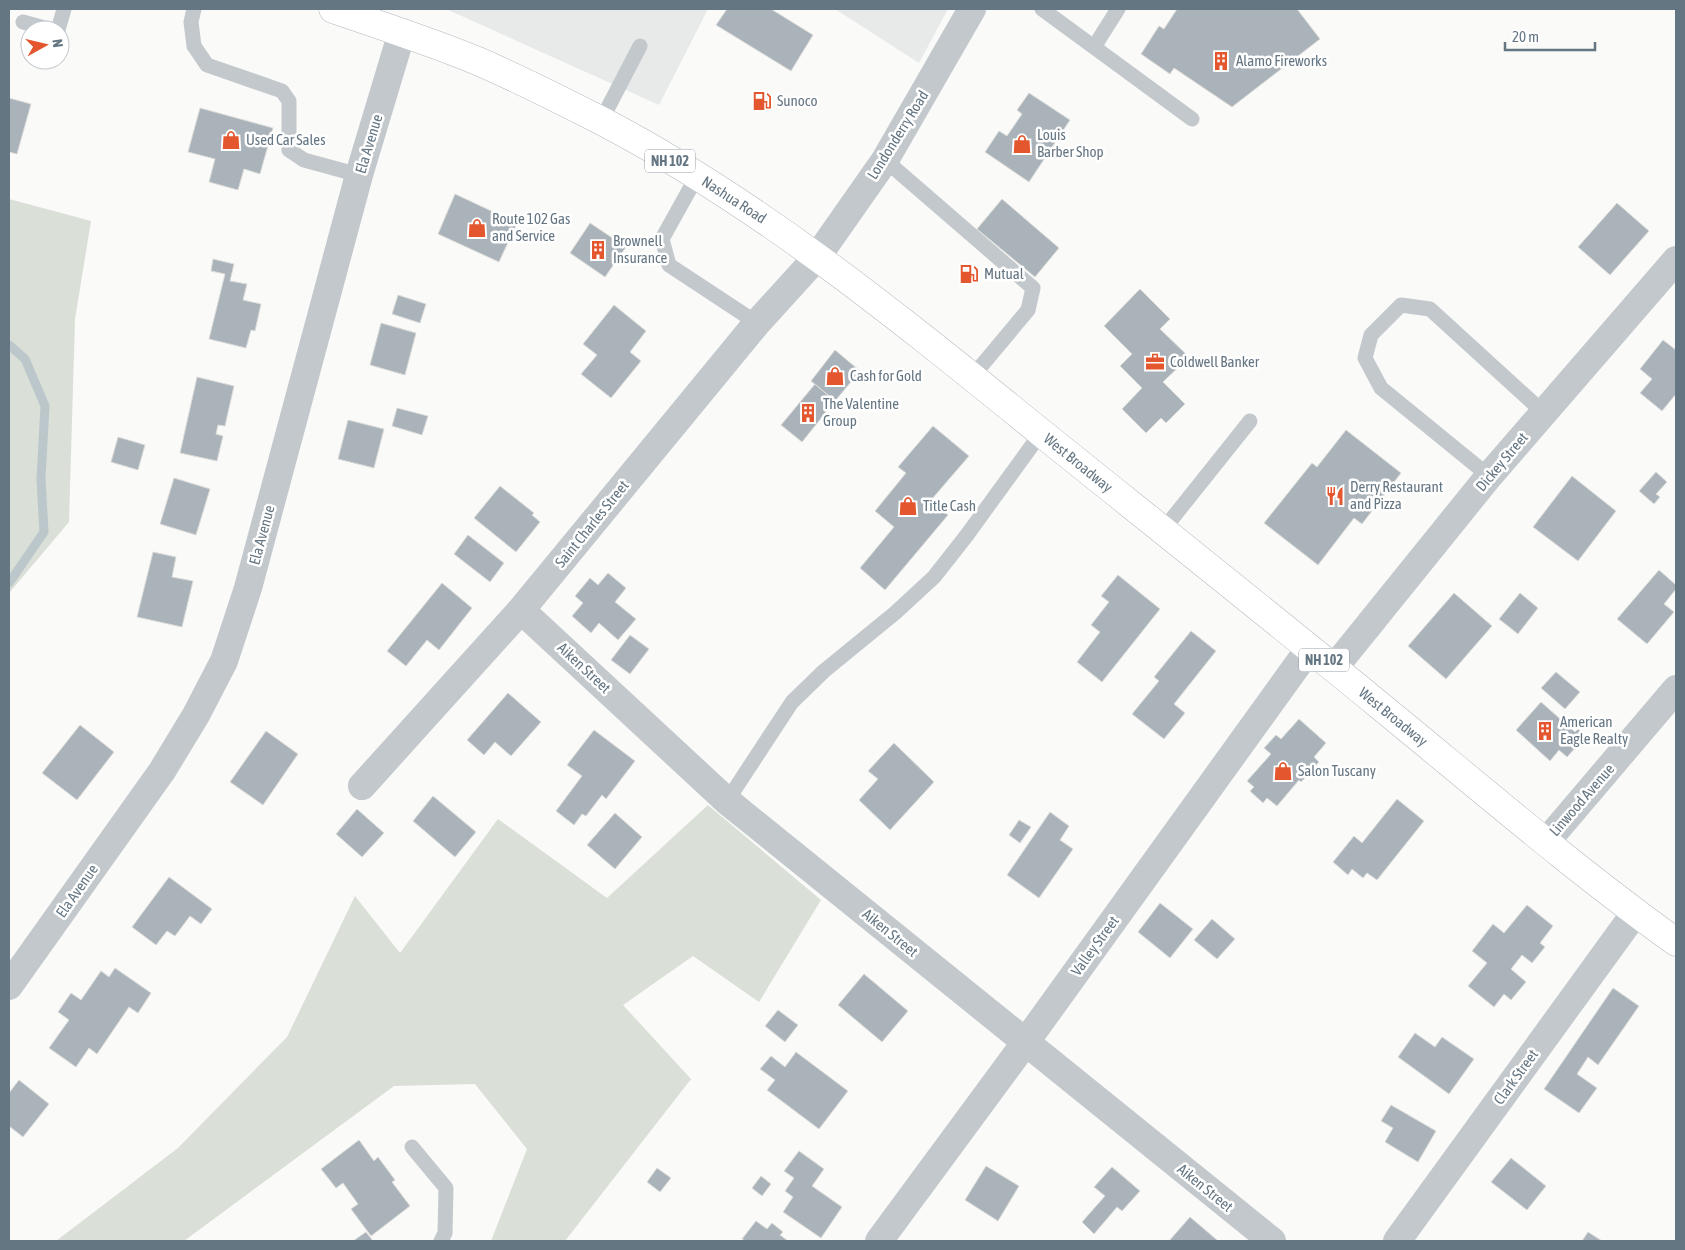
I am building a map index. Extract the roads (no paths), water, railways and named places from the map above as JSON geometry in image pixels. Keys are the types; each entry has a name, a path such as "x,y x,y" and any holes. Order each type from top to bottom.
{"main road":[{"name":"Nashua Road","path":"333,9 378,16 402,32 482,63 601,121 697,176 817,257 972,377"},
{"name":"West Broadway","path":"972,377 1334,668 1546,842 1635,913 1676,942"}],"street":[{"name":"Londonderry Road","path":"817,257 885,160 972,9"},
{"name":"Ela Avenue","path":"9,986 162,771 196,715 224,661 248,588 359,175 402,32"},
{"name":"Saint Charles Street","path":"362,786 521,610 757,323 817,257"},
{"name":"Dickey Street","path":"1334,668 1489,476 1676,260"},
{"name":"Aiken Street","path":"521,610 727,801 1272,1241"},
{"name":"Valley Street","path":"879,1241 1025,1043 1309,649"},
{"name":"Linwood Avenue","path":"1546,842 1676,689"},
{"name":"Clark Street","path":"1397,1241 1635,913"}],"lane":[{"path":"194,9 191,22 194,46 207,65 282,90 288,101 289,150 304,160 359,175"},
{"path":"1042,9 1192,119"},
{"path":"1094,47 1118,9"},
{"path":"601,121 640,46"},
{"path":"885,160 1033,288 1028,310 972,377"},
{"path":"697,176 662,240 669,265 757,323"},
{"path":"1489,476 1381,388 1365,358 1371,335 1402,305 1430,309 1544,413"},
{"path":"1163,530 1250,421"},
{"path":"727,801 792,702 824,671 895,613 934,576 967,535 1041,433"},
{"path":"412,1148 446,1188 445,1233 441,1241"}],"waterway":[{"path":"9,345 25,359 45,406 41,479 44,532 9,583"}],"place":[{"name":"Alamo Fireworks","path":"1221,61"},
{"name":"Sunoco","path":"762,101"},
{"name":"Used Car Sales","path":"231,140"},
{"name":"Louis Barber Shop","path":"1022,144"},
{"name":"Route 102 Gas and Service","path":"477,228"},
{"name":"Brownell Insurance","path":"598,250"},
{"name":"Mutual","path":"969,274"},
{"name":"Coldwell Banker","path":"1155,362"},
{"name":"Cash for Gold","path":"835,376"},
{"name":"The Valentine Group","path":"808,413"},
{"name":"Derry Restaurant and Pizza","path":"1335,496"},
{"name":"Title Cash","path":"908,506"},
{"name":"American Eagle Realty","path":"1545,731"},
{"name":"Salon Tuscany","path":"1283,771"}]}
